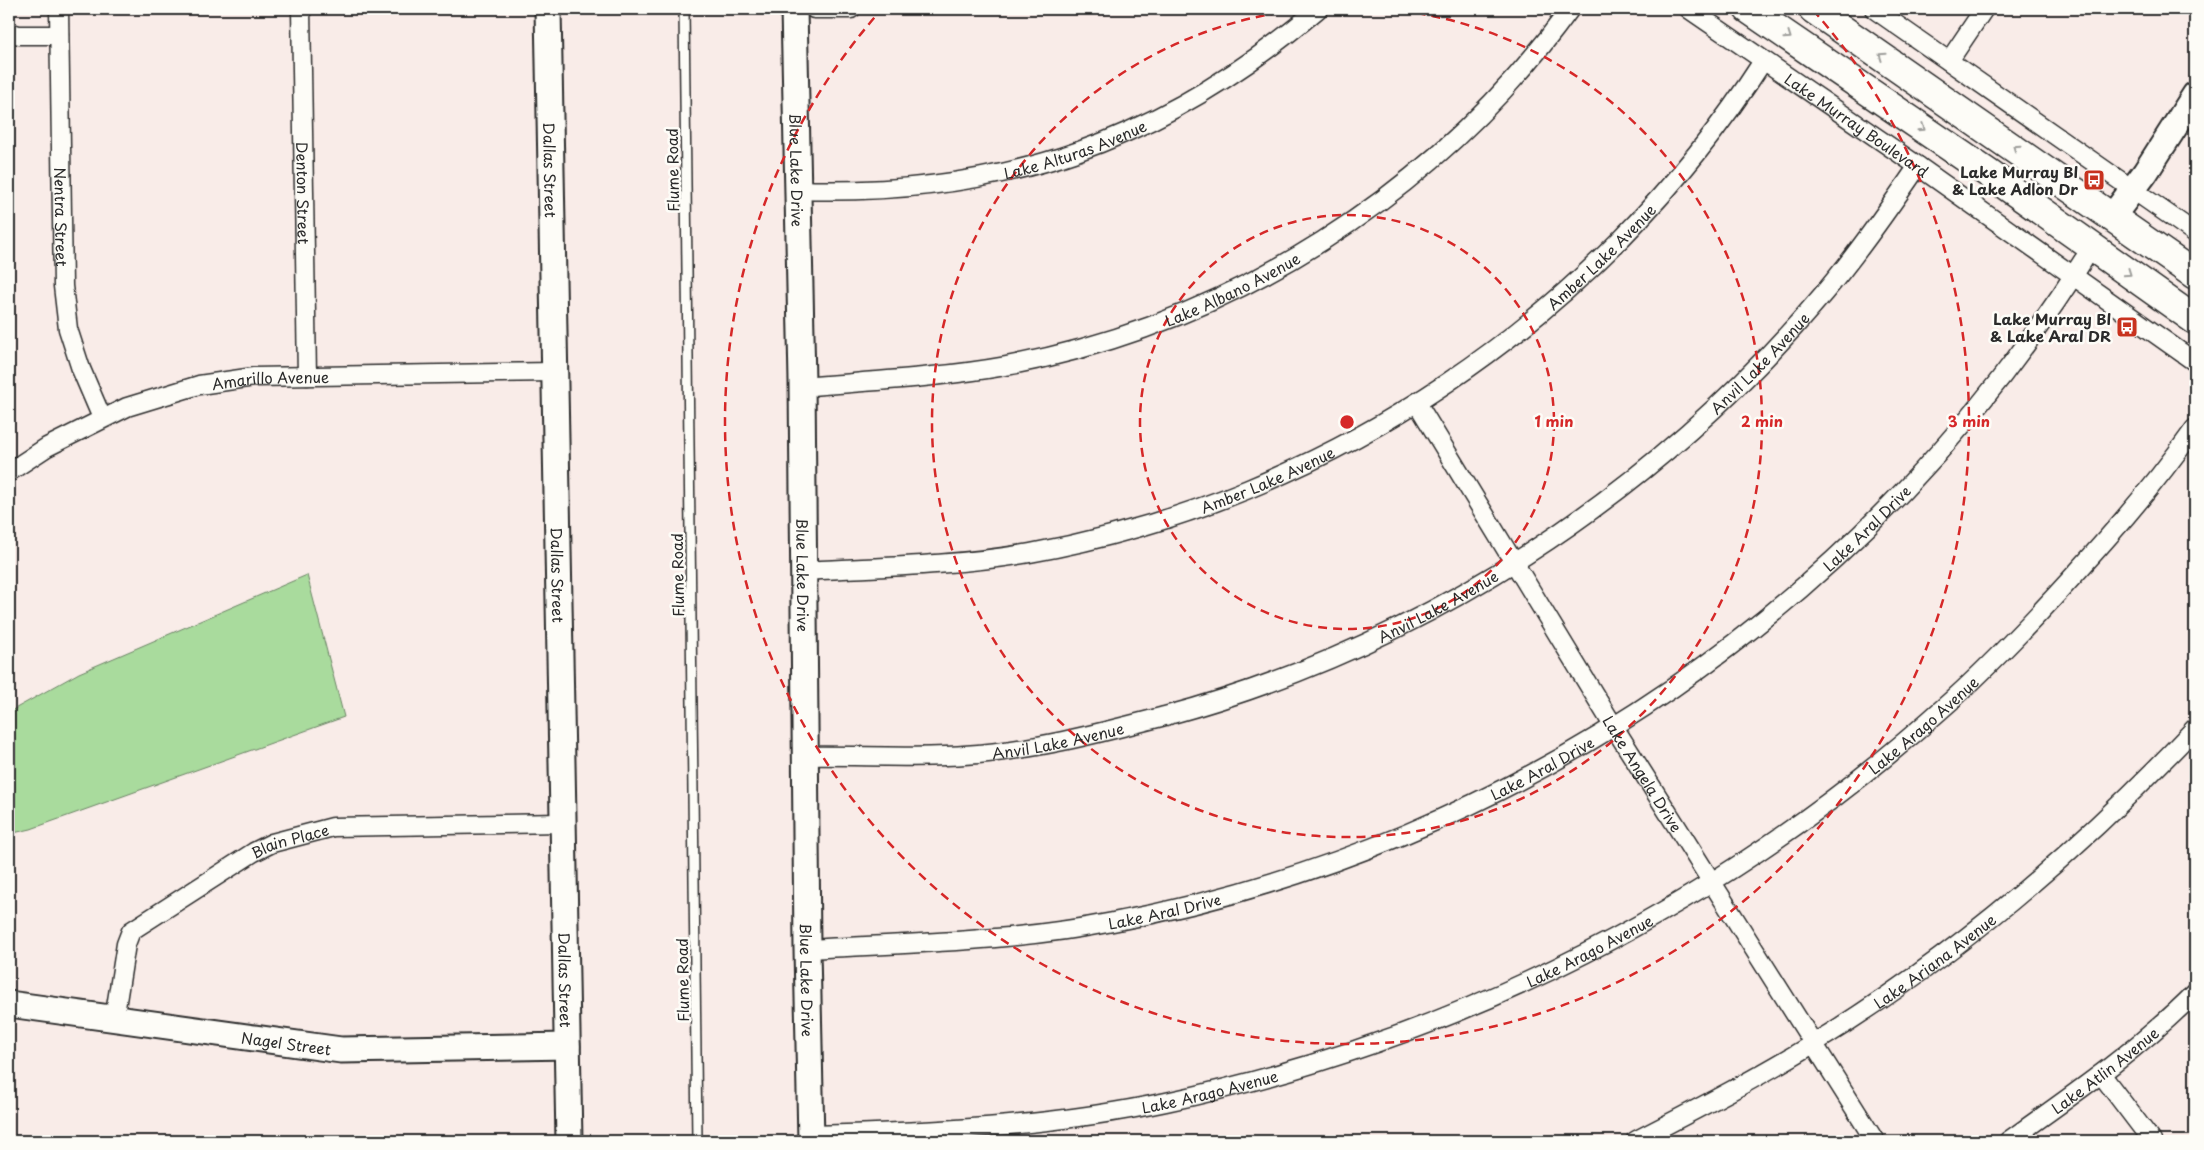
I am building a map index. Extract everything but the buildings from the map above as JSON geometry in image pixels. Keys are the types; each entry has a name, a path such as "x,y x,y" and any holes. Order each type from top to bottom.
{"main road":[{"path":"1748,9 2195,320"},
{"path":"1813,9 2195,275"},
{"path":"2046,215 2112,217"},
{"path":"2091,248 2155,247"}],"street":[{"name":"Nentra Street","path":"58,9 63,286 68,329 81,369 102,418"},
{"name":"Denton Street","path":"301,9 306,376"},
{"name":"Dallas Street","path":"548,9 568,1141"},
{"name":"Blue Lake Drive","path":"794,9 802,387 802,571 811,1138"},
{"path":"814,9 852,9"},
{"name":"Lake Alturas Avenue","path":"798,190 860,191 930,186 992,176 1060,158 1126,132 1182,105 1254,60 1318,9"},
{"name":"Lake Albano Avenue","path":"802,387 960,373 1054,356 1146,328 1235,290 1285,264 1356,219 1429,162 1496,99 1527,64 1570,9"},
{"name":"Lake Murray Boulevard","path":"1689,9 1763,62 1918,166 2195,362"},
{"path":"1874,9 2195,233"},
{"path":"1949,61 1984,9"},
{"path":"9,32 19,35 59,35"},
{"name":"Amber Lake Avenue","path":"802,571 980,561 1047,549 1130,530 1179,515 1274,478 1361,435 1417,402 1481,359 1537,316 1613,247 1683,170 1715,130 1763,62"},
{"path":"2112,217 2133,190 2195,95"},
{"name":"Anvil Lake Avenue","path":"805,756 963,755 1091,734 1191,709 1294,673 1366,643 1458,596 1515,562 1586,514 1649,466 1741,382 1835,280 1868,239 1918,166"},
{"name":"Lake Aral Drive","path":"807,949 997,939 1115,922 1232,895 1346,858 1456,812 1530,776 1614,727 1704,666 1759,625 1804,587 1877,520 1945,447 1980,405 2040,325 2091,248"},
{"name":"Amarillo Avenue","path":"9,472 47,447 102,418 128,407 199,385 254,377 554,372"},
{"name":"Lake Angela Drive","path":"1417,402 1614,727 1874,1141"},
{"name":"Lake Arago Avenue","path":"811,1138 986,1129 1163,1103 1302,1068 1414,1031 1543,976 1642,924 1713,882 1821,809 1872,769 1955,698 2018,637 2100,549 2136,506 2195,428"},
{"name":"Lake Ariana Avenue","path":"1635,1141 1747,1083 1813,1044 1924,970 2010,904 2127,798 2195,728"},
{"name":"Blain Place","path":"114,1020 126,944 131,931 254,852 272,843 333,827 562,823"},
{"name":"Lake Atlin Avenue","path":"2008,1141 2101,1074 2175,1013 2195,993"},
{"name":"Nagel Street","path":"9,1004 341,1050 567,1046"},
{"path":"2101,1074 2152,1141"}],"lane":[{"name":"Flume Road","path":"684,9 698,1141"}],"green space":[{"path":"307,575 344,717 31,829 9,834 9,712 79,673"}],"place":[{"name":"Lake Murray Bl & Lake Adlon Dr","path":"2094,180"},
{"name":"Lake Murray Bl & Lake Aral DR","path":"2127,327"}]}
